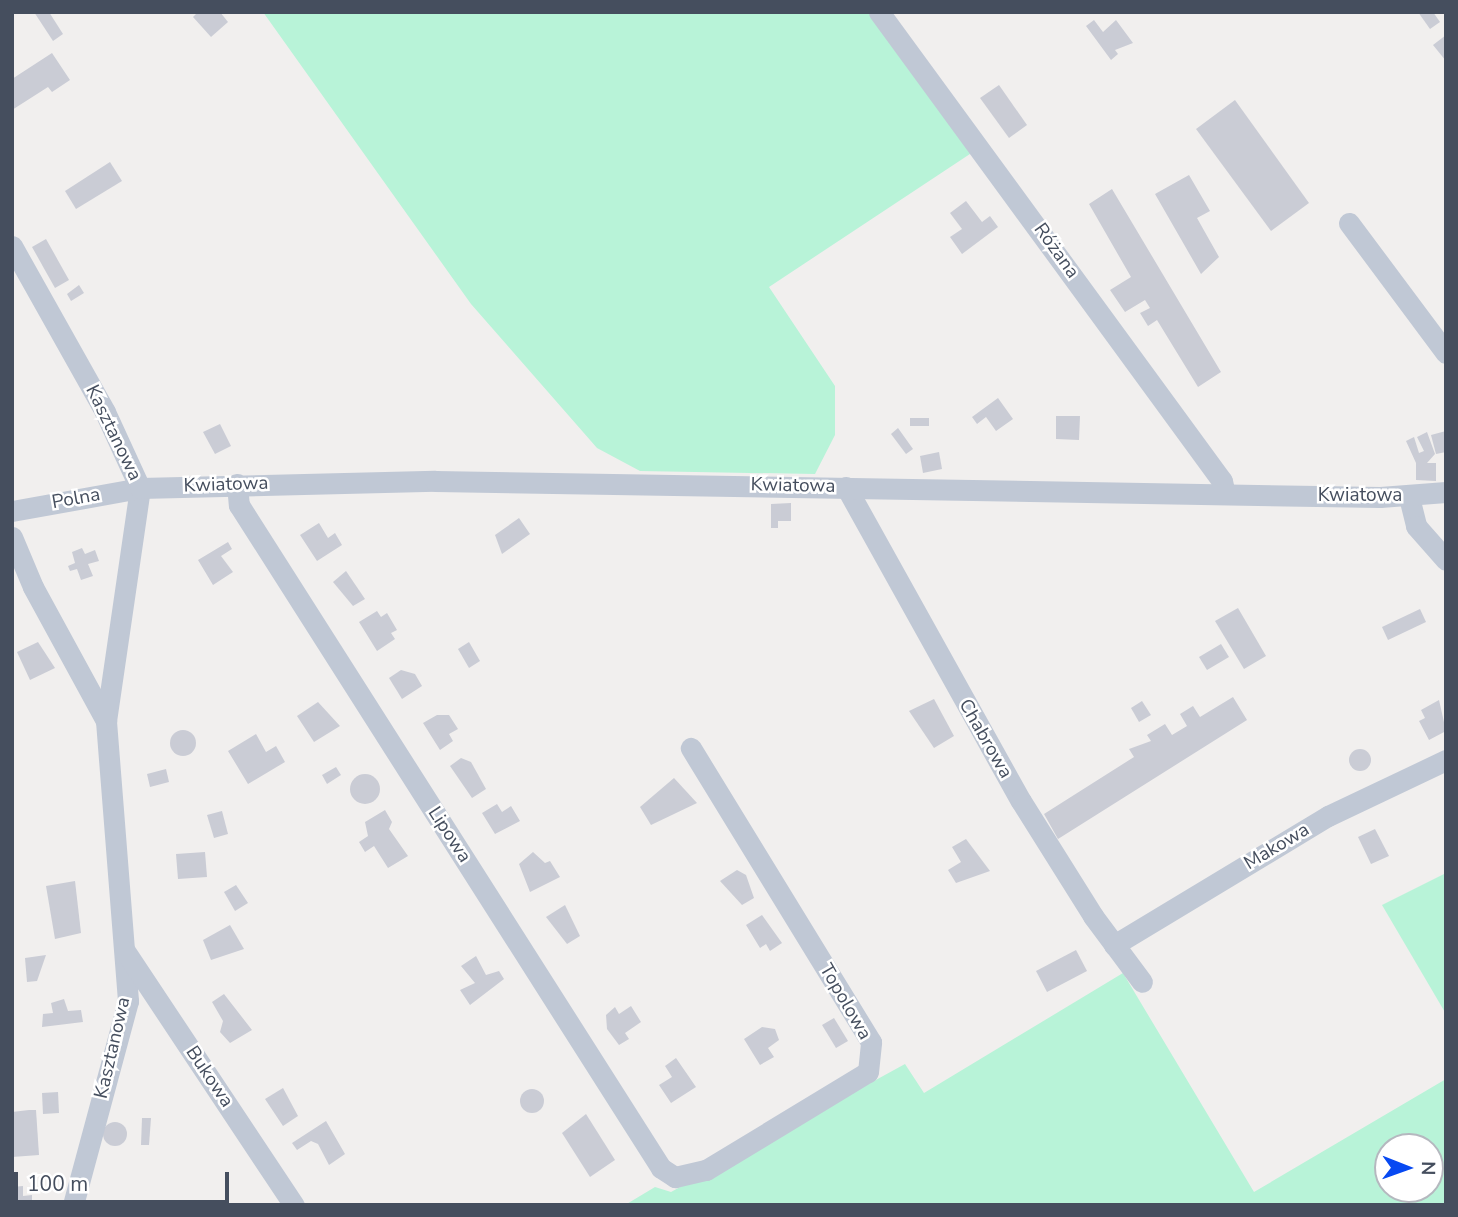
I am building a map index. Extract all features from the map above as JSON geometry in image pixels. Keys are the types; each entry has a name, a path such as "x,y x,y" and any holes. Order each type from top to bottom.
{"street":[{"name":"Różana","path":"879,12 1222,481 1225,494"},
{"path":"1349,223 1446,353"},
{"name":"Kasztanowa","path":"12,246 105,412 140,488 106,721 128,1001 73,1205"},
{"name":"Kwiatowa","path":"140,488 237,484 846,487 1409,497 1446,492"},
{"name":"Lipowa","path":"237,484 239,505 661,1168 675,1177"},
{"name":"Chabrowa","path":"846,487 1021,801 1114,944 1142,982"},
{"name":"Polna","path":"12,511 140,488"},
{"path":"1409,497 1416,526 1446,560"},
{"name":"Kasztanowa","path":"12,537 38,598 106,721"},
{"name":"Topolowa","path":"675,1177 706,1170 867,1072 871,1042 691,748"},
{"name":"Makowa","path":"1114,944 1328,816 1446,760"},
{"name":"Bukowa","path":"124,949 294,1205"}],"green space":[{"path":"263,12 874,12 976,150 769,287 835,386 835,435 815,474 640,471 597,448 471,304"},
{"path":"1446,873 1446,1014 1382,905"},
{"path":"1123,973 1254,1192 1446,1079 1446,1205 625,1205 655,1187 671,1192 905,1064 924,1093"}],"building":[{"path":"34,12 49,12 63,34 53,41"},
{"path":"198,12 220,12 228,22 211,37 193,17"},
{"path":"1418,12 1433,12 1440,22 1430,29"},
{"path":"1094,20 1103,32 1116,20 1133,43 1115,50 1118,54 1111,60 1086,26"},
{"path":"1446,35 1446,61 1433,45"},
{"path":"52,53 70,80 52,92 48,87 12,110 12,79"},
{"path":"999,85 1027,125 1009,138 980,98"},
{"path":"1235,100 1309,203 1271,231 1196,129"},
{"path":"110,162 122,181 76,209 65,191"},
{"path":"1189,175 1210,211 1197,218 1219,257 1201,274 1155,194"},
{"path":"1112,189 1221,372 1198,387 1157,320 1148,326 1140,313 1150,308 1145,300 1125,312 1110,290 1131,277 1089,204"},
{"path":"966,201 982,222 990,216 998,227 962,254 950,237 962,229 950,213"},
{"path":"46,239 69,280 55,288 32,247"},
{"path":"79,285 84,293 71,301 67,294"},
{"path":"998,398 1013,419 996,431 986,417 977,424 972,417"},
{"path":"1056,416 1080,416 1079,440 1056,439"},
{"path":"910,418 929,418 929,426 910,426"},
{"path":"220,424 231,446 215,454 203,432"},
{"path":"898,428 913,449 906,454 891,434"},
{"path":"1446,431 1446,452 1436,454 1431,435"},
{"path":"1427,432 1435,454 1427,463 1436,463 1436,481 1416,480 1416,463 1406,441 1414,437 1419,453 1424,451 1417,437"},
{"path":"939,452 942,469 923,473 920,456"},
{"path":"791,503 791,521 778,521 778,528 771,528 771,504"},
{"path":"519,518 530,534 502,554 495,535"},
{"path":"319,523 328,538 335,533 342,545 317,561 300,535"},
{"path":"228,542 232,549 221,556 233,572 213,585 198,560"},
{"path":"82,548 85,554 95,550 99,561 88,564 93,576 81,580 77,569 70,571 68,566 75,563 72,552"},
{"path":"346,571 365,599 353,606 333,582"},
{"path":"1238,608 1266,656 1244,669 1215,621"},
{"path":"1420,609 1426,622 1388,640 1382,627"},
{"path":"377,611 381,617 387,613 397,630 391,633 395,639 377,651 359,622"},
{"path":"38,642 55,668 30,680 17,652"},
{"path":"469,642 480,661 469,668 458,649"},
{"path":"1221,644 1229,657 1207,670 1199,657"},
{"path":"401,670 415,674 422,686 402,699 389,678"},
{"path":"1233,697 1247,720 1058,839 1044,814 1134,757 1129,749 1151,741 1147,735 1165,724 1172,735 1187,726 1180,714 1193,706 1200,717"},
{"path":"934,699 954,736 934,748 909,711"},
{"path":"1439,700 1446,731 1429,740 1419,721 1425,718 1421,710"},
{"path":"1142,701 1151,715 1139,722 1131,708"},
{"path":"318,702 340,726 314,742 297,716"},
{"path":"437,715 449,715 458,729 449,734 453,741 440,750 423,723"},
{"path":"183,730 192,734 196,743 192,752 183,756 174,752 170,743 174,734"},
{"path":"256,734 266,752 276,746 285,762 248,784 228,751"},
{"path":"1360,749 1368,752 1371,760 1368,768 1360,771 1352,768 1349,760 1352,752"},
{"path":"461,758 471,762 486,789 472,798 450,766"},
{"path":"336,767 341,775 327,784 322,775"},
{"path":"166,769 169,782 150,787 147,774"},
{"path":"365,774 375,779 380,789 375,799 365,804 355,799 350,789 355,779"},
{"path":"674,778 697,803 651,825 640,807"},
{"path":"497,804 502,812 511,806 520,821 495,834 482,813"},
{"path":"385,810 392,822 389,829 408,856 388,868 374,846 365,852 359,842 368,836 365,822"},
{"path":"222,811 228,834 214,838 207,815"},
{"path":"1375,829 1389,856 1371,864 1358,837"},
{"path":"966,839 990,871 956,883 948,870 961,862 952,847"},
{"path":"205,852 207,877 178,879 176,854"},
{"path":"533,852 545,863 550,861 560,877 530,892 519,864"},
{"path":"737,870 746,875 754,898 742,905 720,881"},
{"path":"75,881 81,933 55,939 46,886"},
{"path":"236,885 248,903 235,911 224,892"},
{"path":"565,905 580,936 567,944 546,917"},
{"path":"762,915 782,943 770,951 766,944 760,948 746,925"},
{"path":"230,925 244,949 211,960 203,940"},
{"path":"1076,950 1087,971 1047,992 1036,971"},
{"path":"46,955 37,981 27,982 25,958"},
{"path":"476,956 486,975 499,971 504,979 470,1005 460,990 475,983 461,966"},
{"path":"224,994 252,1030 230,1043 220,1032 223,1021 212,1002"},
{"path":"64,999 68,1011 81,1010 83,1022 42,1027 43,1014 53,1013 51,1003"},
{"path":"631,1006 641,1022 625,1033 629,1039 619,1045 607,1029 606,1015 615,1007 619,1014"},
{"path":"834,1018 848,1041 836,1048 822,1025"},
{"path":"762,1027 775,1029 779,1040 768,1048 774,1057 760,1065 744,1039"},
{"path":"676,1058 696,1087 671,1103 659,1085 672,1077 665,1066"},
{"path":"283,1088 298,1116 283,1126 265,1099"},
{"path":"532,1089 540,1093 544,1101 540,1109 532,1113 524,1109 520,1101 524,1093"},
{"path":"58,1092 59,1113 43,1114 42,1093"},
{"path":"36,1110 39,1155 12,1157 12,1112"},
{"path":"586,1114 615,1160 590,1177 562,1133"},
{"path":"142,1118 151,1118 149,1145 141,1145"},
{"path":"326,1121 345,1154 329,1165 318,1144 311,1141 297,1150 292,1143"},
{"path":"115,1122 123,1126 127,1134 123,1142 115,1146 107,1142 103,1134 107,1126"},
{"path":"23,1186 23,1196 32,1195 32,1205 12,1204 12,1187"}]}
